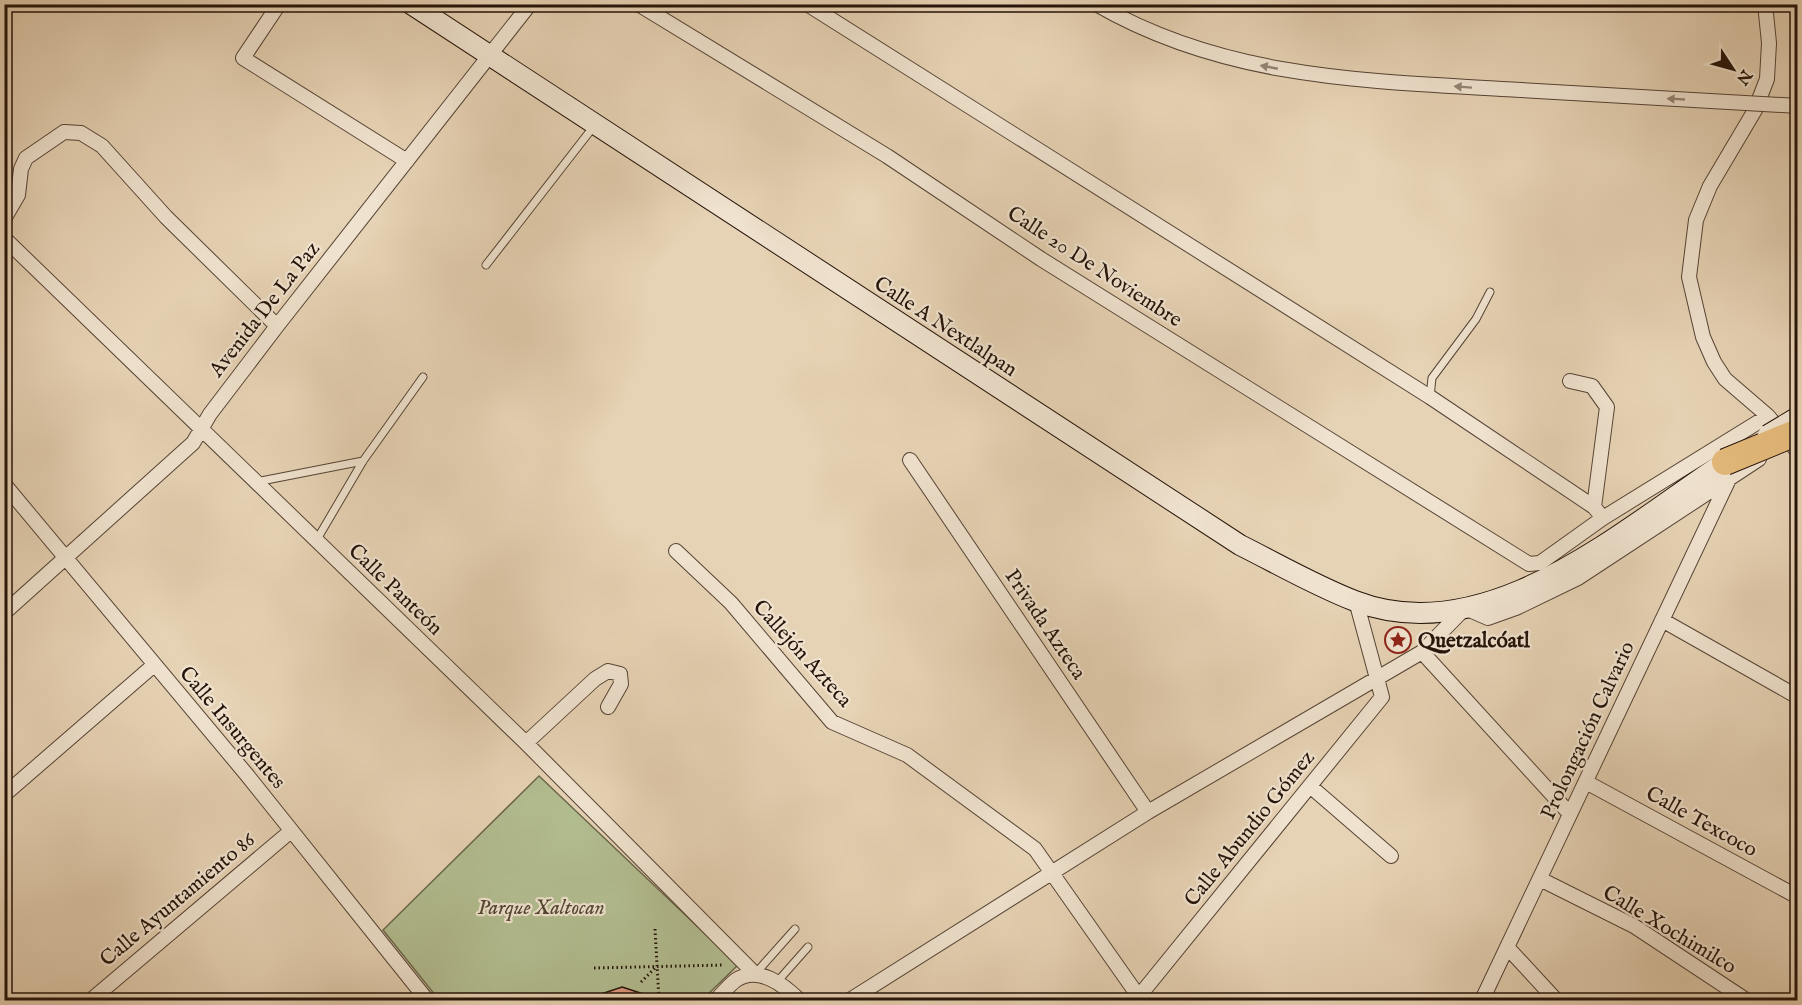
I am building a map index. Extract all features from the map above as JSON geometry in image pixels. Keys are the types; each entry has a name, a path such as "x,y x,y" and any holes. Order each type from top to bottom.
{"highway":[{"path":"1728,469 1793,436"}],"main road":[{"name":"Calle A Nextlalpan","path":"411,4 594,126 1240,545 1356,602 1413,612 1474,606 1537,584 1570,566 1668,499 1728,469 1797,417"}],"street":[{"path":"279,4 243,58 407,161"},
{"name":"Avenida De La Paz","path":"4,613 193,443 277,326 491,58 530,4"},
{"name":"Calle 20 De Noviembre","path":"638,4 887,156 1041,259 1529,564 1540,562 1598,512"},
{"path":"1096,4 1165,40 1262,66 1302,74 1357,80 1797,106"},
{"path":"1765,4 1769,44 1767,79 1755,110 1710,186 1696,220 1689,277 1702,337 1714,362 1725,379 1793,436 1797,452"},
{"path":"813,6 1430,397 1598,512"},
{"path":"4,219 18,195 21,169 26,158 64,132 81,133 102,146 166,217 277,326"},
{"name":"Calle Panteón","path":"4,238 526,743 755,974"},
{"path":"1570,381 1592,386 1607,407 1598,512"},
{"path":"1598,512 1768,416"},
{"name":"Privada Azteca","path":"910,460 1148,812"},
{"path":"850,1000 1148,812 1422,652 1474,606 1488,618 1551,592 1578,578 1728,469"},
{"name":"Prolongación Calvario","path":"1482,1000 1662,620 1728,469"},
{"name":"Calle Insurgentes","path":"4,484 291,831 427,1000"},
{"name":"Callejón Azteca","path":"676,551 731,603 832,722 907,755 1035,849 1053,872 1137,999"},
{"path":"1356,602 1377,679"},
{"path":"1662,620 1797,697"},
{"path":"1422,652 1570,814"},
{"path":"4,795 154,665"},
{"path":"526,743 595,679 608,671 620,674 621,684 608,707"},
{"name":"Calle Abundio Gómez","path":"1137,999 1382,697 1377,679"},
{"name":"Calle Texcoco","path":"1586,782 1797,897"},
{"path":"1310,786 1391,856"},
{"name":"Calle Ayuntamiento 86","path":"91,1000 291,831"},
{"name":"Calle Xochimilco","path":"1540,879 1634,926 1746,1000"},
{"path":"1508,947 1556,1000"},
{"path":"716,1000 737,979 755,974 777,982 798,1000"}],"lane":[{"path":"486,265 594,126"},
{"path":"1430,397 1432,378 1476,319 1490,291"},
{"path":"316,541 363,461 423,377"},
{"path":"255,482 363,461"},
{"path":"755,974 795,929"},
{"path":"777,982 808,947"}],"path":[{"path":"655,929 659,1000"},
{"path":"594,968 727,965"},
{"path":"641,982 657,966"}],"green space":[{"name":"Parque Xaltocan","path":"539,776 738,965 702,1000 439,1000 383,930"}],"building":[{"path":"622,987 659,1000 590,1000 589,998"}],"place":[{"name":"Quetzalcóatl","path":"1398,640"}]}
